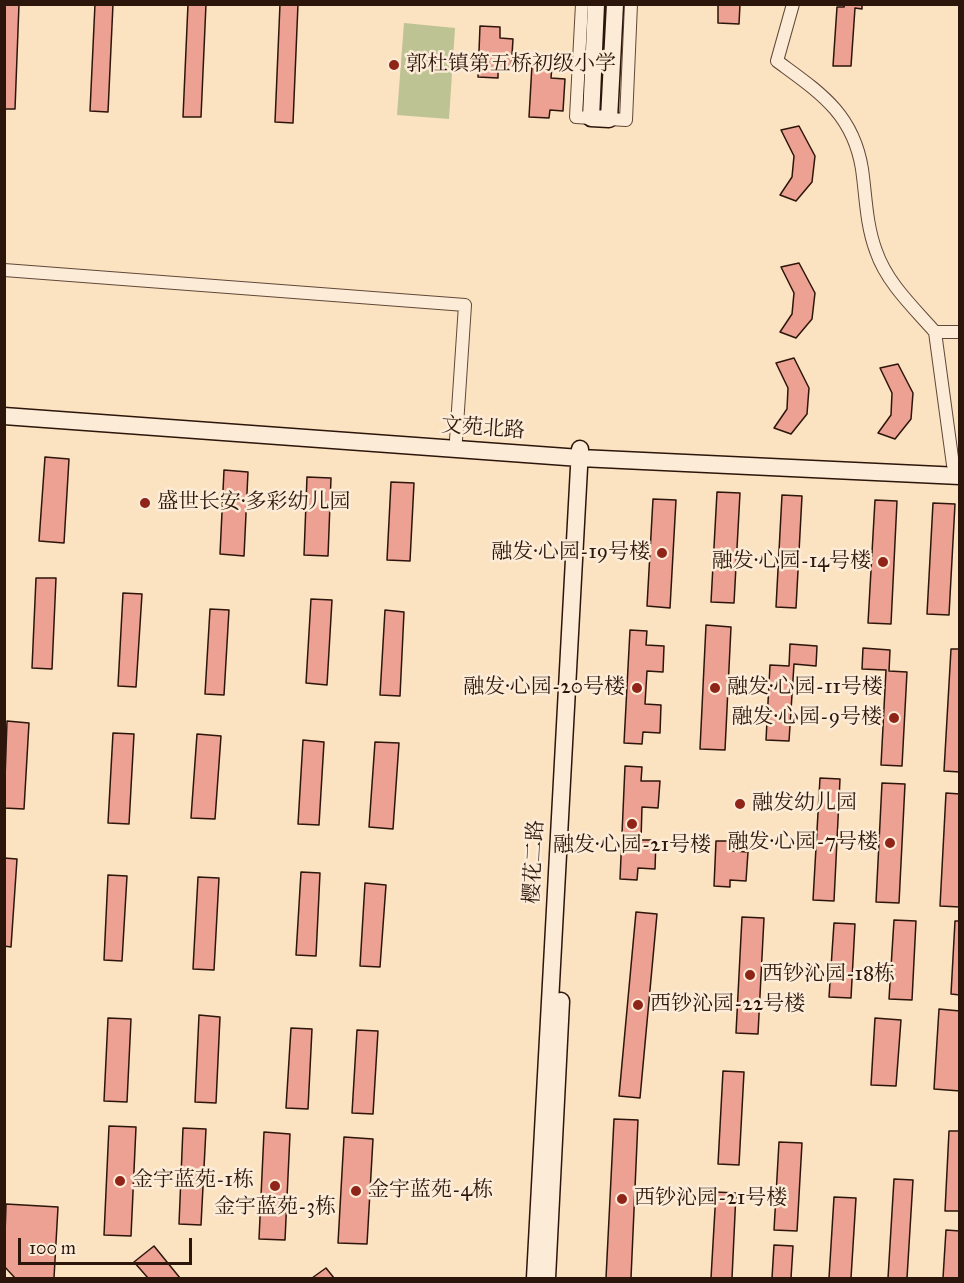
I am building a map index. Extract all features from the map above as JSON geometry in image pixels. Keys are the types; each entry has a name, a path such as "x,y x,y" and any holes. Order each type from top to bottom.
{"street":[{"path":"582,4 576,117 626,120 632,4"},
{"path":"591,118 596,4"},
{"path":"609,119 615,4"},
{"path":"793,4 777,61 831,102 848,127 862,169 868,222 876,252 889,278 935,332 957,469"},
{"path":"4,270 465,305 456,440"},
{"path":"935,332 960,332"},
{"name":"文苑北路","path":"4,407 456,440 585,454"},
{"name":"文苑北路","path":"4,416 585,454 957,469"},
{"name":"樱花二路","path":"535,1278 585,454"},
{"name":"樱花二路","path":"547,1278 585,454"}],"green space":[{"path":"404,23 455,28 449,119 397,115"}],"building":[{"path":"4,4 19,4 15,109 4,109"},
{"path":"95,4 113,4 108,112 90,111"},
{"path":"188,4 206,4 201,117 183,117"},
{"path":"280,4 298,4 293,123 275,122"},
{"path":"718,4 740,4 739,24 718,23"},
{"path":"845,4 862,4 862,9 855,8 851,66 833,66 837,7 844,7"},
{"path":"480,26 500,27 500,38 513,39 511,71 498,70 498,78 478,77"},
{"path":"532,65 552,66 551,78 565,79 563,111 550,110 549,118 529,117"},
{"path":"799,126 815,156 812,182 796,201 780,195 792,177 794,156 781,130"},
{"path":"799,263 815,293 812,319 796,338 780,332 792,314 794,293 781,267"},
{"path":"794,358 809,388 807,414 791,434 774,428 787,409 788,388 776,363"},
{"path":"898,364 913,393 911,419 895,439 878,433 891,415 892,393 880,368"},
{"path":"45,457 69,459 64,543 39,541"},
{"path":"224,470 248,472 244,556 220,554"},
{"path":"307,477 331,478 328,556 304,555"},
{"path":"391,482 414,483 410,561 387,560"},
{"path":"717,492 740,493 734,603 711,602"},
{"path":"782,495 802,496 796,608 776,607"},
{"name":"融发·心园-19号楼","path":"653,499 676,500 670,608 647,606"},
{"name":"融发·心园-14号楼","path":"875,500 897,501 891,624 868,623"},
{"path":"933,503 955,504 949,615 927,614"},
{"path":"36,578 56,578 52,669 32,668"},
{"path":"123,593 142,594 136,687 118,686"},
{"path":"311,599 332,600 327,685 306,683"},
{"path":"210,609 229,610 224,695 205,694"},
{"path":"385,610 404,612 400,696 380,695"},
{"name":"融发·心园-11号楼","path":"706,625 731,627 725,750 700,749"},
{"name":"融发·心园-20号楼","path":"630,630 647,631 646,645 664,646 663,672 647,671 645,704 661,705 660,733 643,732 642,744 624,743"},
{"path":"790,644 817,646 816,666 794,664 789,741 766,740 770,665 789,666"},
{"name":"融发·心园-9号楼","path":"863,648 890,650 889,671 907,672 902,766 881,765 886,670 862,669"},
{"path":"951,649 960,649 960,772 944,771"},
{"path":"7,721 29,723 24,809 4,808"},
{"path":"113,733 134,734 129,824 108,823"},
{"path":"197,734 221,736 215,819 191,818"},
{"path":"303,740 324,742 319,825 298,824"},
{"path":"375,742 399,743 393,829 369,827"},
{"name":"融发·心园-21号楼","path":"625,766 642,767 641,781 660,781 658,808 642,807 641,840 656,840 655,869 638,868 637,880 620,879"},
{"path":"820,778 840,779 834,901 813,900"},
{"name":"融发·心园-7号楼","path":"882,783 905,784 899,903 876,902"},
{"path":"946,793 960,794 960,907 940,906"},
{"path":"716,841 733,841 733,851 748,852 746,881 730,880 730,887 714,886"},
{"path":"4,858 17,859 11,947 4,946"},
{"path":"301,872 320,873 316,956 296,955"},
{"path":"108,875 127,876 122,961 104,960"},
{"path":"198,877 219,878 214,970 193,969"},
{"path":"365,883 386,885 380,967 360,966"},
{"name":"西钞沁园-22号楼","path":"636,912 657,914 640,1098 619,1096"},
{"name":"西钞沁园-18栋","path":"742,917 764,918 758,1034 736,1033"},
{"path":"894,920 916,921 912,1000 889,999"},
{"path":"955,921 960,921 960,995 951,994"},
{"path":"834,923 855,924 851,998 829,997"},
{"path":"939,1009 960,1011 960,1091 934,1089"},
{"path":"199,1015 220,1017 216,1103 195,1102"},
{"path":"108,1018 131,1019 127,1102 104,1101"},
{"path":"875,1018 901,1020 896,1086 871,1085"},
{"path":"291,1028 312,1029 308,1109 286,1108"},
{"path":"357,1030 378,1031 373,1114 352,1113"},
{"path":"723,1071 744,1072 739,1165 718,1164"},
{"name":"西钞沁园-21号楼","path":"614,1119 638,1120 631,1278 606,1278"},
{"name":"金宇蓝苑-1栋","path":"109,1126 136,1127 131,1236 104,1235"},
{"path":"183,1128 206,1129 201,1225 179,1224"},
{"path":"949,1131 960,1131 960,1211 945,1211"},
{"name":"金宇蓝苑-3栋","path":"264,1132 290,1134 285,1240 259,1239"},
{"name":"金宇蓝苑-4栋","path":"344,1137 373,1139 367,1244 338,1243"},
{"path":"779,1142 802,1143 797,1231 774,1230"},
{"path":"894,1179 913,1180 907,1278 888,1278"},
{"path":"716,1192 736,1193 732,1278 711,1278"},
{"path":"834,1197 856,1198 851,1278 829,1278"},
{"path":"6,1204 58,1207 54,1278 15,1278 4,1266"},
{"path":"946,1230 960,1231 960,1278 943,1278"},
{"path":"774,1245 793,1246 791,1278 772,1278"},
{"path":"154,1246 180,1278 148,1278 134,1262"},
{"path":"326,1268 334,1278 312,1278"}],"place":[{"name":"郭杜镇第五桥初级小学","path":"394,65"},
{"name":"盛世长安·多彩幼儿园","path":"145,503"},
{"name":"融发·心园-19号楼","path":"662,553"},
{"name":"融发·心园-14号楼","path":"883,562"},
{"name":"融发·心园-20号楼","path":"637,688"},
{"name":"融发·心园-11号楼","path":"715,688"},
{"name":"融发·心园-9号楼","path":"894,718"},
{"name":"融发幼儿园","path":"740,804"},
{"name":"融发·心园-21号楼","path":"632,824"},
{"name":"融发·心园-7号楼","path":"890,843"},
{"name":"西钞沁园-18栋","path":"750,975"},
{"name":"西钞沁园-22号楼","path":"638,1005"},
{"name":"金宇蓝苑-1栋","path":"120,1181"},
{"name":"金宇蓝苑-3栋","path":"275,1186"},
{"name":"金宇蓝苑-4栋","path":"356,1191"},
{"name":"西钞沁园-21号楼","path":"622,1199"}]}
